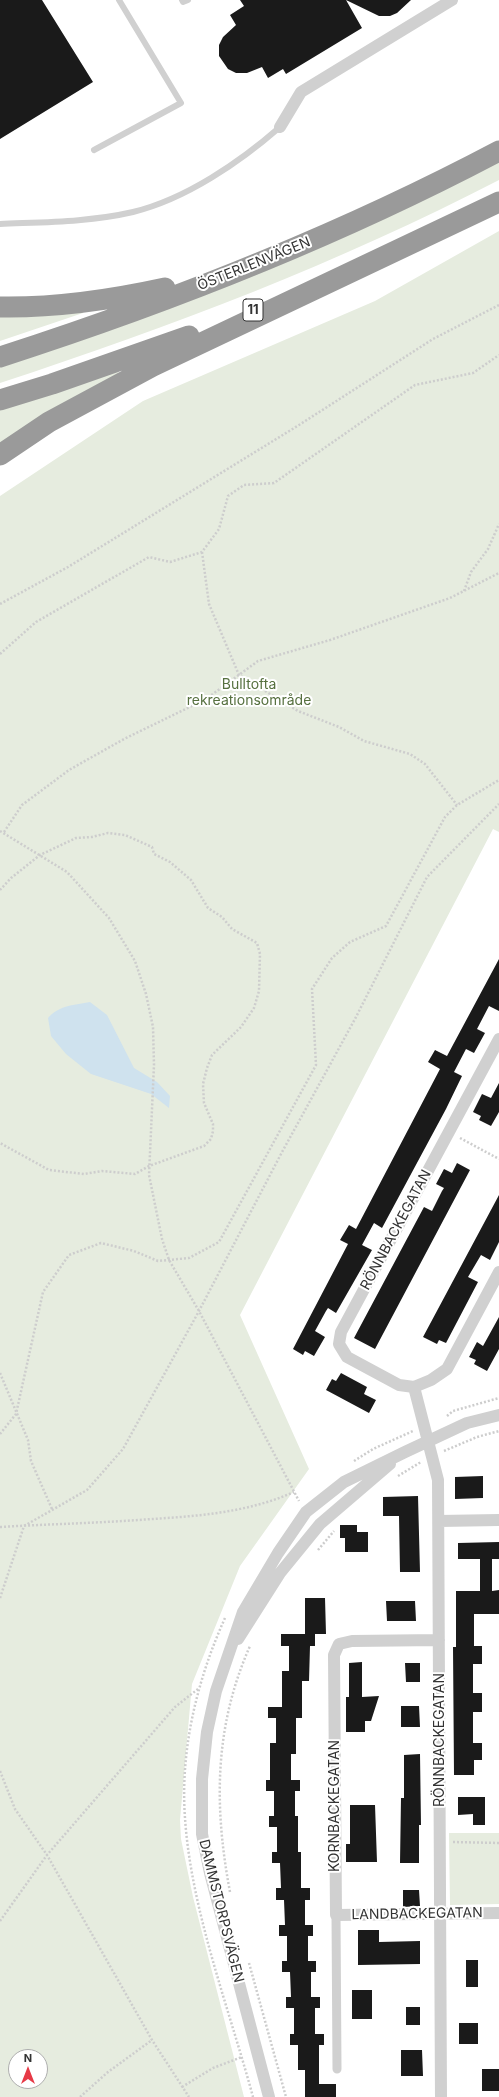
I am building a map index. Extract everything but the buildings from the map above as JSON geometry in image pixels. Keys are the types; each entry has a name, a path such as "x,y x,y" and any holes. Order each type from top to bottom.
{"highway":[{"name":"ÖSTERLENVÄGEN","path":"0,357 124,315 252,266 378,211 499,151"},
{"path":"0,454 49,422 153,366 499,202"},
{"name":"11","path":"0,400 52,384 200,332 304,290 499,202"},
{"path":"0,307 70,304 119,298 252,266"}],"street":[{"path":"280,127 301,92 452,0"},
{"name":"RÖNNBACKEGATAN","path":"441,2097 438,1480 414,1387 399,1385 347,1357 339,1344 341,1332 499,1039"},
{"path":"414,1387 431,1380 447,1369 499,1272"},
{"name":"DAMMSTORPSVÄGEN","path":"269,2097 210,1873 202,1834 202,1779 207,1732 216,1691 243,1612 278,1553 306,1512 344,1482 428,1441 467,1424 499,1415"},
{"name":"DAMMSTORPSVÄGEN","path":"229,1653 280,1573 320,1524 405,1452"},
{"path":"439,1521 499,1520"},
{"name":"KORNBACKEGATAN","path":"337,2070 334,1655 339,1644 352,1641 439,1640"},
{"name":"LANDBACKEGATAN","path":"336,1915 499,1913"}],"lane":[{"path":"94,150 181,103 119,0"},
{"path":"182,0 183,2 188,0"},
{"path":"0,224 68,222 134,212 187,190 250,153 280,127"}],"path":[{"path":"0,604 102,546 299,425 432,339 499,305"},
{"path":"0,654 36,622 149,557 170,562 202,552 219,529 228,496 244,485 274,483 415,385 473,373 499,355"},
{"path":"464,591 471,572 488,549 499,524"},
{"path":"202,552 209,604 239,675 298,711 338,727 364,741 410,754 425,764 457,805"},
{"path":"4,832 22,805 69,770 124,739 206,699 258,661 330,640 450,598 499,573"},
{"path":"0,1434 16,1414 43,1292 69,1255 101,1244 134,1251 158,1261 189,1258 219,1242 316,1065 312,988 332,958 350,942 386,926 445,817 457,805 499,780"},
{"path":"0,1598 24,1526 87,1490 123,1449 199,1311 281,1154 355,1019 427,877 499,804"},
{"path":"0,831 4,832 67,872 109,918 135,961 146,994 153,1027 154,1065 149,1175 162,1239 169,1260 199,1311 294,1492 274,1501 229,1512 128,1521 0,1527"},
{"path":"0,890 11,878 40,855 76,838 92,838 108,833 125,835 152,846 154,854 170,862 191,880 208,908 222,917 232,929 257,943 260,954 258,996 251,1015 212,1055 203,1084 204,1103 213,1124 211,1139 197,1149 149,1166 135,1174 102,1171 84,1174 49,1170 0,1143"},
{"path":"449,1132 499,1159"},
{"path":"0,1373 28,1440 31,1461 52,1509"},
{"path":"348,1465 373,1449 449,1415 453,1411 499,1398"},
{"path":"395,1478 432,1456 477,1437 499,1431"},
{"path":"295,1506 305,1496"},
{"path":"317,1551 336,1528"},
{"path":"227,1615 215,1641 198,1689 192,1718 186,1770 186,1825 190,1864 207,1936 253,2097"},
{"path":"231,1895 222,1852 219,1811 220,1756 230,1706 242,1665 253,1639"},
{"path":"0,1921 47,1855 175,1707 198,1689"},
{"path":"0,1771 15,1809 47,1855 152,2040 189,2097"},
{"path":"440,1841 499,1843"},
{"path":"249,1962 286,2097"},
{"path":"80,2097 108,2072 152,2040"},
{"path":"182,2087 213,2068 242,2057 258,2053"}],"green space":[{"path":"499,162 499,180 378,239 254,292 191,316 64,362 0,383 0,367"},
{"name":"Bulltofta rekreationsområde","path":"499,231 499,832 493,829 240,1315 309,1469 240,1566 192,1684 180,1820 181,1839 193,1897 244,2097 0,2097 0,496 143,401 375,301"},
{"path":"82,310 83,313 0,341 0,315"},
{"path":"117,370 120,375 0,447 0,409"},
{"path":"449,1833 499,1833 499,1904 450,1905"}],"water":[{"path":"90,1002 107,1015 134,1068 157,1082 170,1096 169,1108 151,1094 91,1074 66,1054 51,1036 48,1018 52,1014 57,1010 68,1006"}]}
